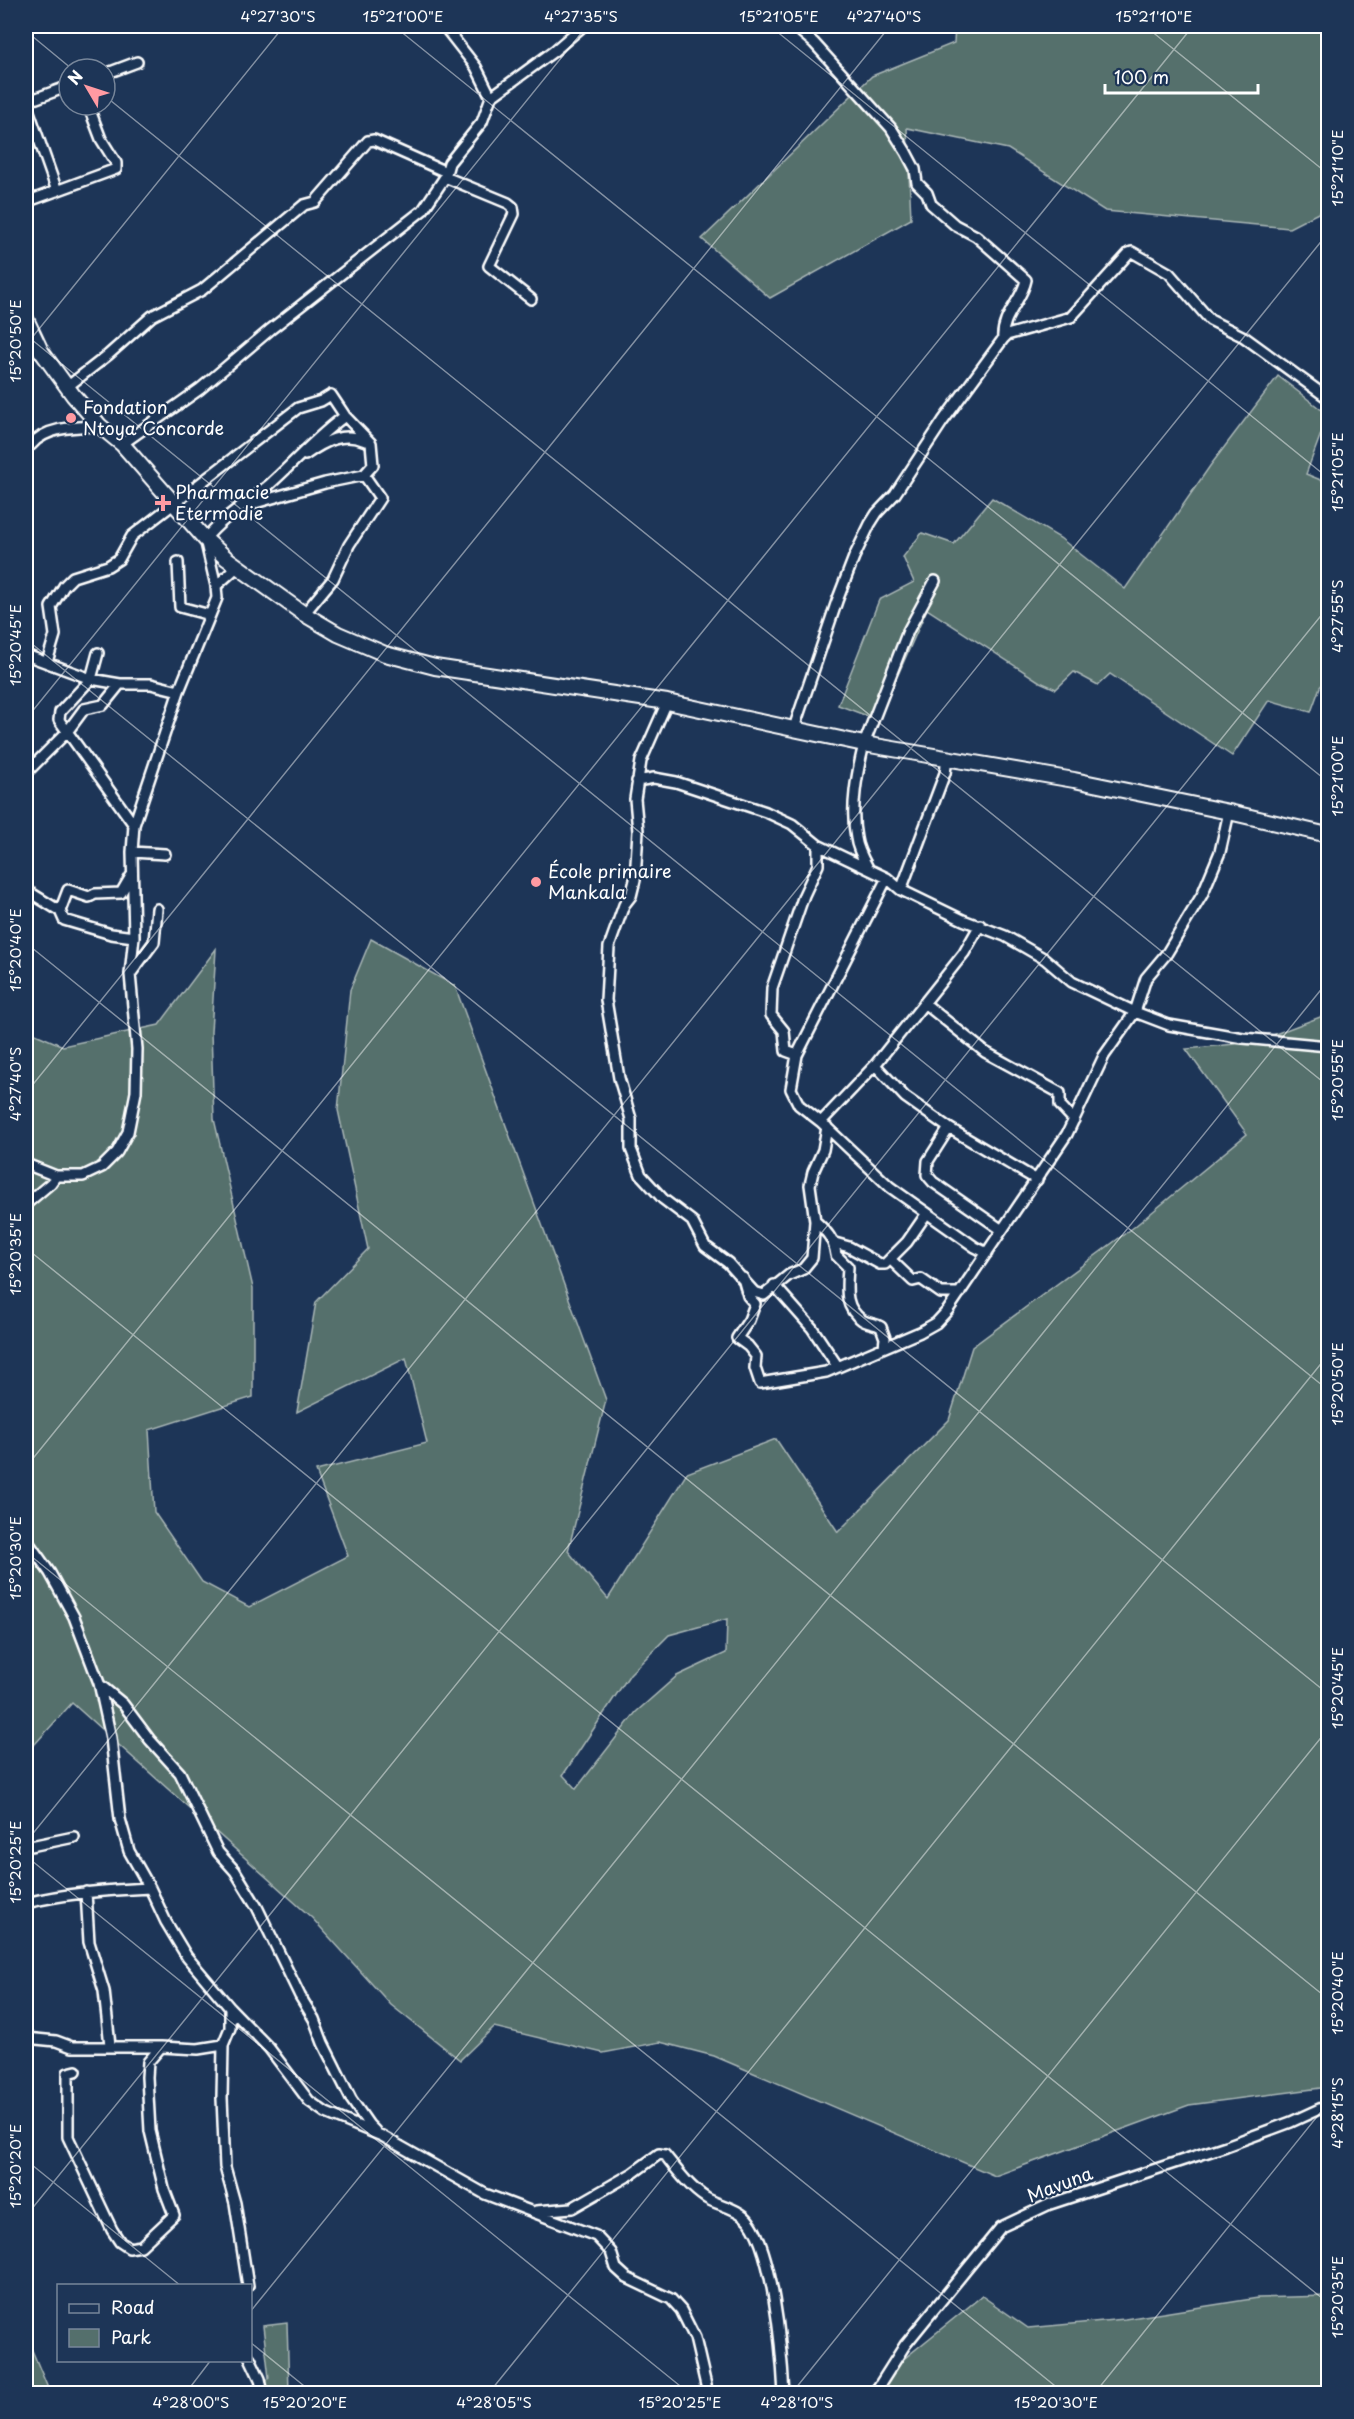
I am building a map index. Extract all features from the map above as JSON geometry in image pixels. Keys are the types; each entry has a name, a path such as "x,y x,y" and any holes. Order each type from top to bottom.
{"street":[{"path":"444,26 476,67 490,97"},
{"path":"122,444 200,389 271,329 412,218 434,196 446,175 449,163 482,122 490,97 554,51 583,26"},
{"path":"794,26 814,43 891,128 915,169 917,183 927,193 931,204 955,225 976,236 1026,280 1024,291 1002,328 1003,339"},
{"path":"117,70 137,62"},
{"path":"57,91 26,103 57,190"},
{"path":"26,202 112,172 117,166 101,139 93,117"},
{"path":"67,387 152,316 202,290 304,205 315,202 368,141 374,140 513,207 514,214 489,266 531,299"},
{"path":"794,728 837,601 854,557 877,513 895,495 944,421 1003,339 1007,335 1071,317 1132,252 1169,273 1210,320 1244,337 1329,398"},
{"path":"26,319 41,351 67,387 100,426 122,444 205,539 237,567 303,614 338,634 385,654 435,668 667,702 864,744 1074,780 1329,835"},
{"path":"47,662 55,634 51,607 64,586 73,577 108,566 119,559 132,536 298,408 321,401 331,395 345,416 371,443 373,465 364,475 325,483 243,506"},
{"path":"205,539 223,519 243,506 328,427 345,416"},
{"path":"26,446 32,446 40,436 65,428 100,426"},
{"path":"289,465 338,437 354,435 371,443"},
{"path":"303,614 333,579 349,545 380,498 364,475"},
{"path":"26,1164 56,1176 83,1176 102,1167 117,1152 128,1132 136,1092 137,1049 130,974 134,937 132,852 134,825 179,691 217,598 205,539"},
{"path":"178,562 180,608 210,615"},
{"path":"216,586 237,567"},
{"path":"868,868 856,839 854,816 864,744 908,631 935,581"},
{"path":"98,653 91,679 58,716 134,825"},
{"path":"26,655 91,679 120,684 151,684 179,691"},
{"path":"26,773 67,732 84,709 103,705 120,684"},
{"path":"667,702 641,761 635,799 638,831 635,880 632,896 624,905 609,947 606,1000 619,1078 632,1119 631,1149 641,1175 663,1199 692,1221 705,1246 743,1278 754,1292 764,1295 774,1285 810,1263 815,1242 812,1237 814,1221 810,1185 823,1150 824,1124 875,1065 964,953 980,925"},
{"path":"901,890 945,773 947,759"},
{"path":"637,781 654,778 676,782 766,812 792,824 818,845 887,878 901,890 963,920 1005,936 1045,958 1072,982 1135,1012 1178,1027 1243,1038 1329,1046"},
{"path":"743,1278 748,1296 755,1304 749,1320 737,1338 756,1356 755,1368 760,1383 826,1372 936,1323 960,1293 1074,1119 1104,1056 1135,1012 1146,978 1167,953 1202,895 1221,852 1229,812"},
{"path":"797,1055 786,1051 784,1031 771,1015 772,988 804,895 818,865 818,845"},
{"path":"132,852 165,854"},
{"path":"60,911 68,890 90,897 95,894 121,893 133,870"},
{"path":"887,878 797,1055 791,1089 799,1105 824,1124 890,1187 987,1253"},
{"path":"26,890 60,911 64,920 111,934 134,937"},
{"path":"130,974 154,942 157,909"},
{"path":"924,1003 985,1052 1060,1093 1060,1105 1074,1119"},
{"path":"875,1065 905,1097 949,1128 1036,1180"},
{"path":"949,1128 928,1161 927,1175 933,1182 1002,1230"},
{"path":"26,1204 56,1176"},
{"path":"835,1243 849,1247 880,1264 885,1264 907,1242 927,1213"},
{"path":"814,1221 827,1232 835,1243 836,1256 849,1267 846,1298 850,1306 866,1323 880,1327 885,1338 884,1347"},
{"path":"890,1259 913,1281 921,1279 941,1293 960,1293"},
{"path":"774,1285 812,1328 838,1367"},
{"path":"26,1539 50,1573 74,1617 99,1683 111,1738 120,1819 129,1851 187,1957 230,2008 269,2048 309,2101 326,2113 382,2136 485,2194 596,2235 611,2252 616,2268 627,2278 671,2299 681,2310 695,2338 708,2394"},
{"path":"99,1683 123,1704 150,1740 180,1773 219,1852 235,1871 257,1907 300,1996 314,2019 323,2043 351,2099 369,2125 382,2136"},
{"path":"26,1847 74,1837"},
{"path":"26,1903 86,1892 150,1888"},
{"path":"86,1892 89,1942 104,1991 110,2045"},
{"path":"230,2008 230,2028 223,2045 222,2098 225,2167 236,2203 248,2284"},
{"path":"26,2038 56,2041 72,2047 110,2045 198,2049 223,2045"},
{"path":"76,2072 68,2073 68,2137 83,2166 90,2186 120,2242 129,2248 141,2246 174,2215 164,2189 150,2131 148,2062 161,2047"},
{"name":"Mavuna","path":"874,2394 905,2345 1001,2227 1050,2204 1226,2146 1329,2105"},
{"path":"531,2211 572,2208 633,2173 659,2154 665,2155 692,2187 706,2198 743,2215 754,2228 773,2287 783,2359 784,2394"},
{"path":"252,2362 260,2379 263,2394"}],"green space":[{"path":"955,26 1328,26 1328,208 1289,228 1105,211 1008,149 907,128 911,219 770,298 702,239 872,76 954,43"},
{"path":"1278,376 1328,415 1306,474 1328,483 1328,678 1320,687 1311,712 1269,700 1232,756 1110,674 1098,685 1074,672 1056,689 1040,682 927,609 878,720 838,705 879,600 914,582 903,557 922,533 954,544 992,498 1060,538 1125,589 1210,466"},
{"path":"371,939 455,986 606,1400 568,1551 608,1599 687,1473 776,1439 838,1532 949,1420 972,1347 1134,1227 1247,1134 1186,1049 1254,1042 1328,1014 1328,2087 1189,2105 995,2176 714,2056 660,2042 603,2053 494,2027 460,2060 391,2005 312,1918 72,1703 35,1744 26,1749 26,1030 63,1046 159,1025 216,949 211,1032 214,1119 253,1288 253,1397 149,1430 154,1512 202,1582 249,1607 348,1556 316,1471 427,1443 406,1358 297,1412 316,1302 368,1249 338,1110 350,990","holes":["727,1619 726,1653 677,1676 636,1712 576,1789 563,1775 630,1674 669,1635"]},
{"path":"982,2296 1028,2328 1125,2319 1258,2298 1328,2296 1328,2393 865,2394 869,2387"},
{"path":"287,2323 289,2393 252,2394 269,2378 263,2326"},
{"path":"26,2336 50,2393 26,2393"}],"place":[{"name":"Fondation Ntoya Concorde","path":"71,418"},
{"name":"Pharmacie Etermodie","path":"163,503"},
{"name":"École primaire Mankala","path":"536,882"}]}
